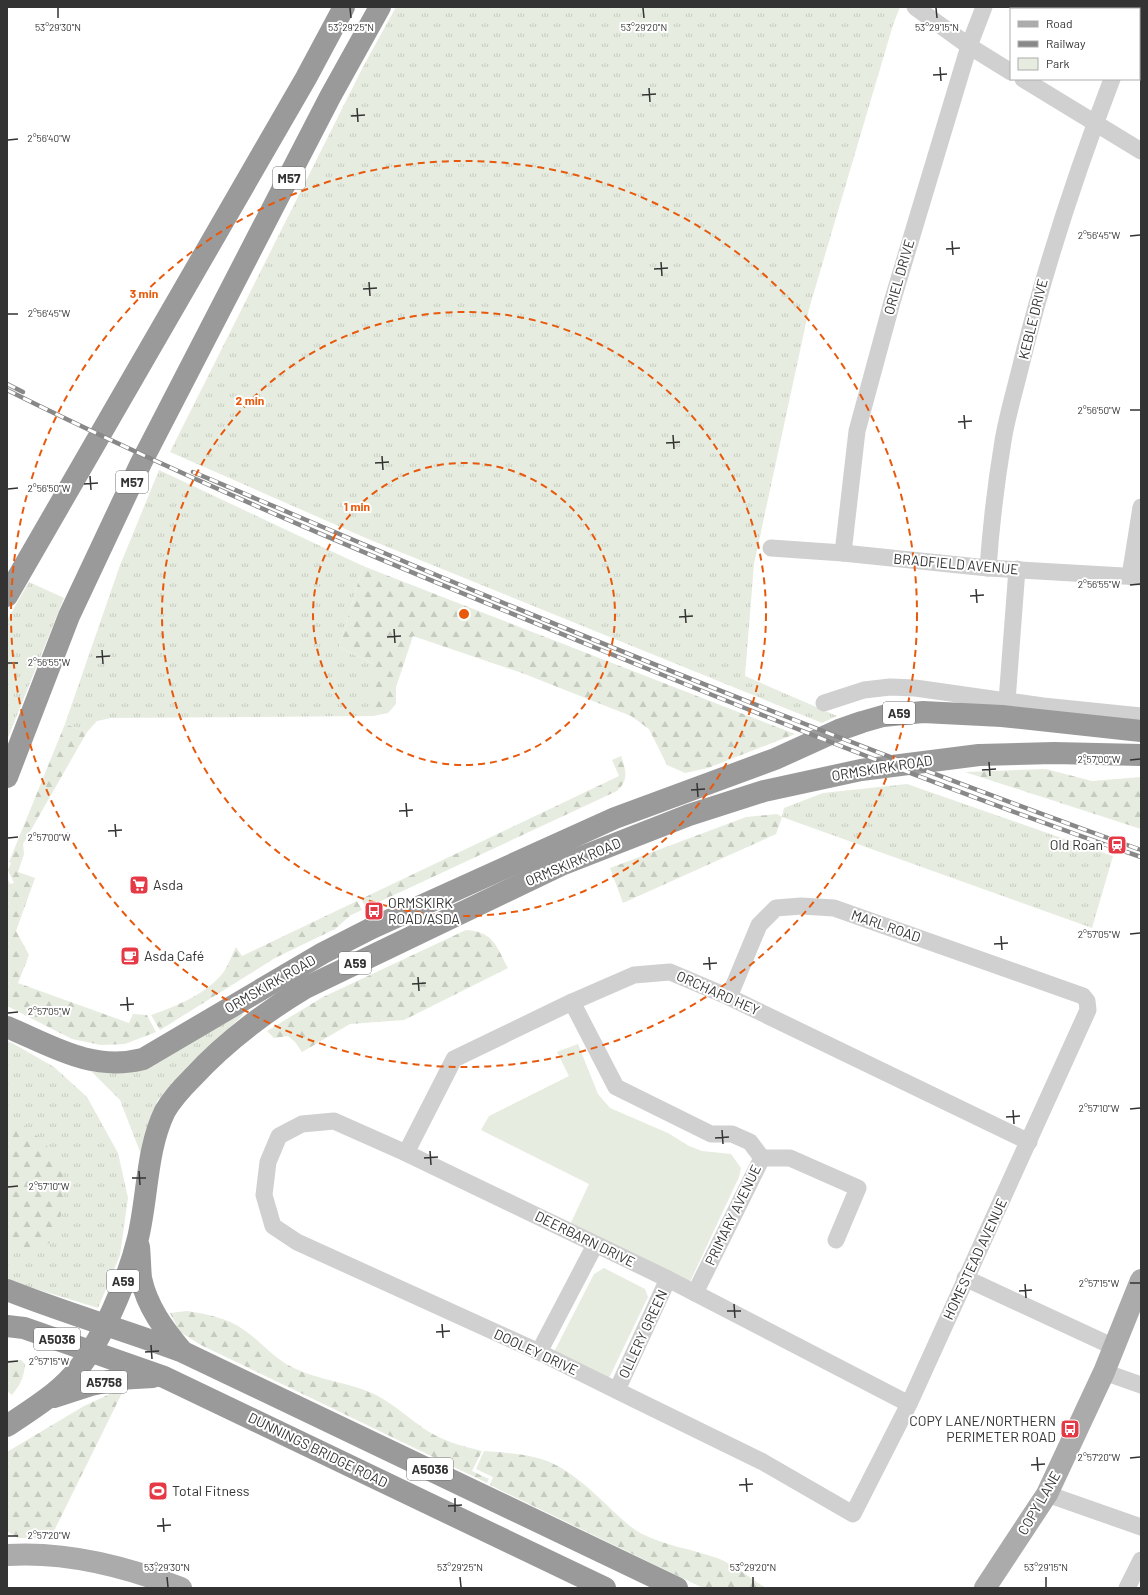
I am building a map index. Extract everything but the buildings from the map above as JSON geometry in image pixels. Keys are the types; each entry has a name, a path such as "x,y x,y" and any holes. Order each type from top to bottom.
{"highway":[{"name":"M57","path":"7,596 306,78 344,7"},
{"name":"M57","path":"7,777 69,616 141,463 330,97 380,7"},
{"name":"ORMSKIRK ROAD","path":"8,1027 59,1050 88,1060 101,1063 117,1063 143,1059 323,954 372,928 615,818 775,760 839,730 862,722 890,715 923,712 1002,716 1141,731"},
{"name":"ORMSKIRK ROAD","path":"138,1238 142,1208 157,1132 166,1110 178,1093 208,1060 236,1034 266,1011 332,973 561,865 668,822 764,790 861,770 979,756 1054,753 1141,755"},
{"name":"A59","path":"105,1324 119,1293 138,1238"},
{"path":"138,1238 142,1279 151,1306 160,1324 183,1352"},
{"name":"A5036","path":"7,1290 59,1310 105,1324 183,1352 677,1588"},
{"name":"DUNNINGS BRIDGE ROAD","path":"12,1324 164,1376 605,1588"},
{"path":"91,1350 105,1324"},
{"name":"A5758","path":"7,1426 45,1400 72,1376 91,1350"},
{"name":"A5758","path":"45,1400 91,1385 118,1379 164,1376"}],"main road":[{"name":"COPY LANE","path":"985,1588 1047,1494 1104,1372 1141,1280"},
{"path":"7,1555 45,1554 73,1556 117,1567 169,1586"}],"street":[{"path":"915,7 969,46 1010,71"},
{"name":"ORIEL DRIVE","path":"843,553 857,431 892,302 969,46 984,7"},
{"path":"1025,80 1141,151"},
{"name":"KEBLE DRIVE","path":"988,568 992,520 1003,440 1045,270 1074,181 1112,80"},
{"path":"1135,576 1141,507"},
{"name":"BRADFIELD AVENUE","path":"771,548 843,553 988,568 1135,576"},
{"path":"1008,701 1017,570"},
{"path":"824,703 864,690 915,688 1008,701 1141,716"},
{"name":"MARL ROAD","path":"729,997 759,925 776,908 801,906 834,908 1083,996 1087,1001"},
{"name":"ORCHARD HEY","path":"406,1153 454,1060 572,1002 634,975 670,972 729,997 1029,1142"},
{"name":"HOMESTEAD AVENUE","path":"853,1514 909,1404 965,1278 1029,1142 1088,1010 1087,1001"},
{"name":"PRIMARY AVENUE","path":"572,1002 616,1087 711,1134 732,1134 750,1142 762,1158 695,1293"},
{"name":"DEERBARN DRIVE","path":"268,1162 279,1136 302,1124 334,1121 406,1153 668,1279 909,1404"},
{"path":"762,1158 790,1158 858,1188 836,1240"},
{"name":"DOOLEY DRIVE","path":"268,1162 264,1195 273,1226 297,1242 539,1352 617,1390 763,1462 853,1514"},
{"path":"539,1352 595,1245"},
{"path":"965,1278 1114,1347"},
{"name":"OLLERY GREEN","path":"617,1390 668,1279"},
{"path":"1104,1372 1141,1384"},
{"path":"1047,1494 1141,1527"},
{"path":"1127,1588 1141,1560"}],"green space":[{"path":"396,7 900,7 893,25 809,309 754,564 745,676 837,716 822,723 368,539 170,452 363,67"},
{"path":"159,470 363,566 339,647 373,664 373,716 111,718 97,721 87,732 65,724 119,568"},
{"path":"363,566 795,734 708,768 685,773 667,765 649,729 631,716 522,673 413,636 396,687 396,704 388,713 373,716 373,664 339,647"},
{"path":"29,582 64,598 7,740 7,620"},
{"path":"65,724 87,732 23,844 24,854 18,872 35,878 16,931 29,955 18,983 129,1023 133,1014 147,1015 156,1032 125,1044 101,1045 72,1039 7,1006 7,878 10,884 14,883 8,870 11,863 9,862"},
{"path":"621,756 625,770 625,779 617,791 366,908 361,899 619,776 612,760"},
{"path":"1046,769 1092,781 1141,777 1141,829 965,772"},
{"path":"907,784 1113,856 1092,928 782,817 784,808 823,793"},
{"path":"777,814 782,817 776,834 623,903 610,868 746,817"},
{"path":"357,901 362,910 351,915 335,929 275,958 160,1030 151,1015 192,998 210,985 225,970 236,947 242,956"},
{"path":"466,930 475,931 488,937 497,947 508,968 404,1020 350,1024 302,1052 295,1042 288,1036 274,1038 267,1031 323,997"},
{"path":"238,1008 243,1015 188,1066 157,1101 142,1157 120,1100 92,1072 122,1070"},
{"path":"7,1041 54,1067 87,1097 118,1153 128,1198 120,1255 98,1308 7,1280"},
{"path":"578,1044 598,1094 610,1108 668,1133 689,1146 702,1151 731,1154 741,1168 739,1177 689,1284 569,1227 589,1184 481,1130 489,1116 569,1076 557,1052"},
{"path":"7,1113 42,1140 57,1161 63,1177 64,1194 58,1227 53,1240 41,1246 16,1248 7,1247"},
{"path":"604,1268 645,1289 648,1297 608,1380 553,1354 594,1274"},
{"path":"187,1311 210,1315 231,1322 250,1334 279,1359 292,1367 302,1372 368,1391 395,1407 436,1436 459,1445 482,1451 472,1471 489,1479 487,1483 201,1345 180,1332 170,1313"},
{"path":"7,1360 21,1360 25,1364 21,1381 12,1395 7,1391"},
{"path":"125,1387 50,1539 18,1538 7,1531 7,1452 84,1406"},
{"path":"484,1451 519,1454 545,1460 557,1465 582,1482 623,1521 635,1530 660,1542 708,1555 723,1561 766,1588 703,1588 490,1485 493,1477 476,1469"}],"railway":[{"path":"7,384 23,392"},
{"path":"7,390 154,460 379,559 805,732 1006,809 1141,857"},
{"path":"193,472 429,572 783,716 1141,850"}],"place":[{"name":"Old Roan","path":"1117,845"},
{"name":"Asda","path":"139,885"},
{"name":"ORMSKIRK ROAD/ASDA","path":"374,911"},
{"name":"Asda Café","path":"130,956"},
{"name":"COPY LANE/NORTHERN PERIMETER ROAD","path":"1070,1429"},
{"name":"Total Fitness","path":"158,1491"}]}
